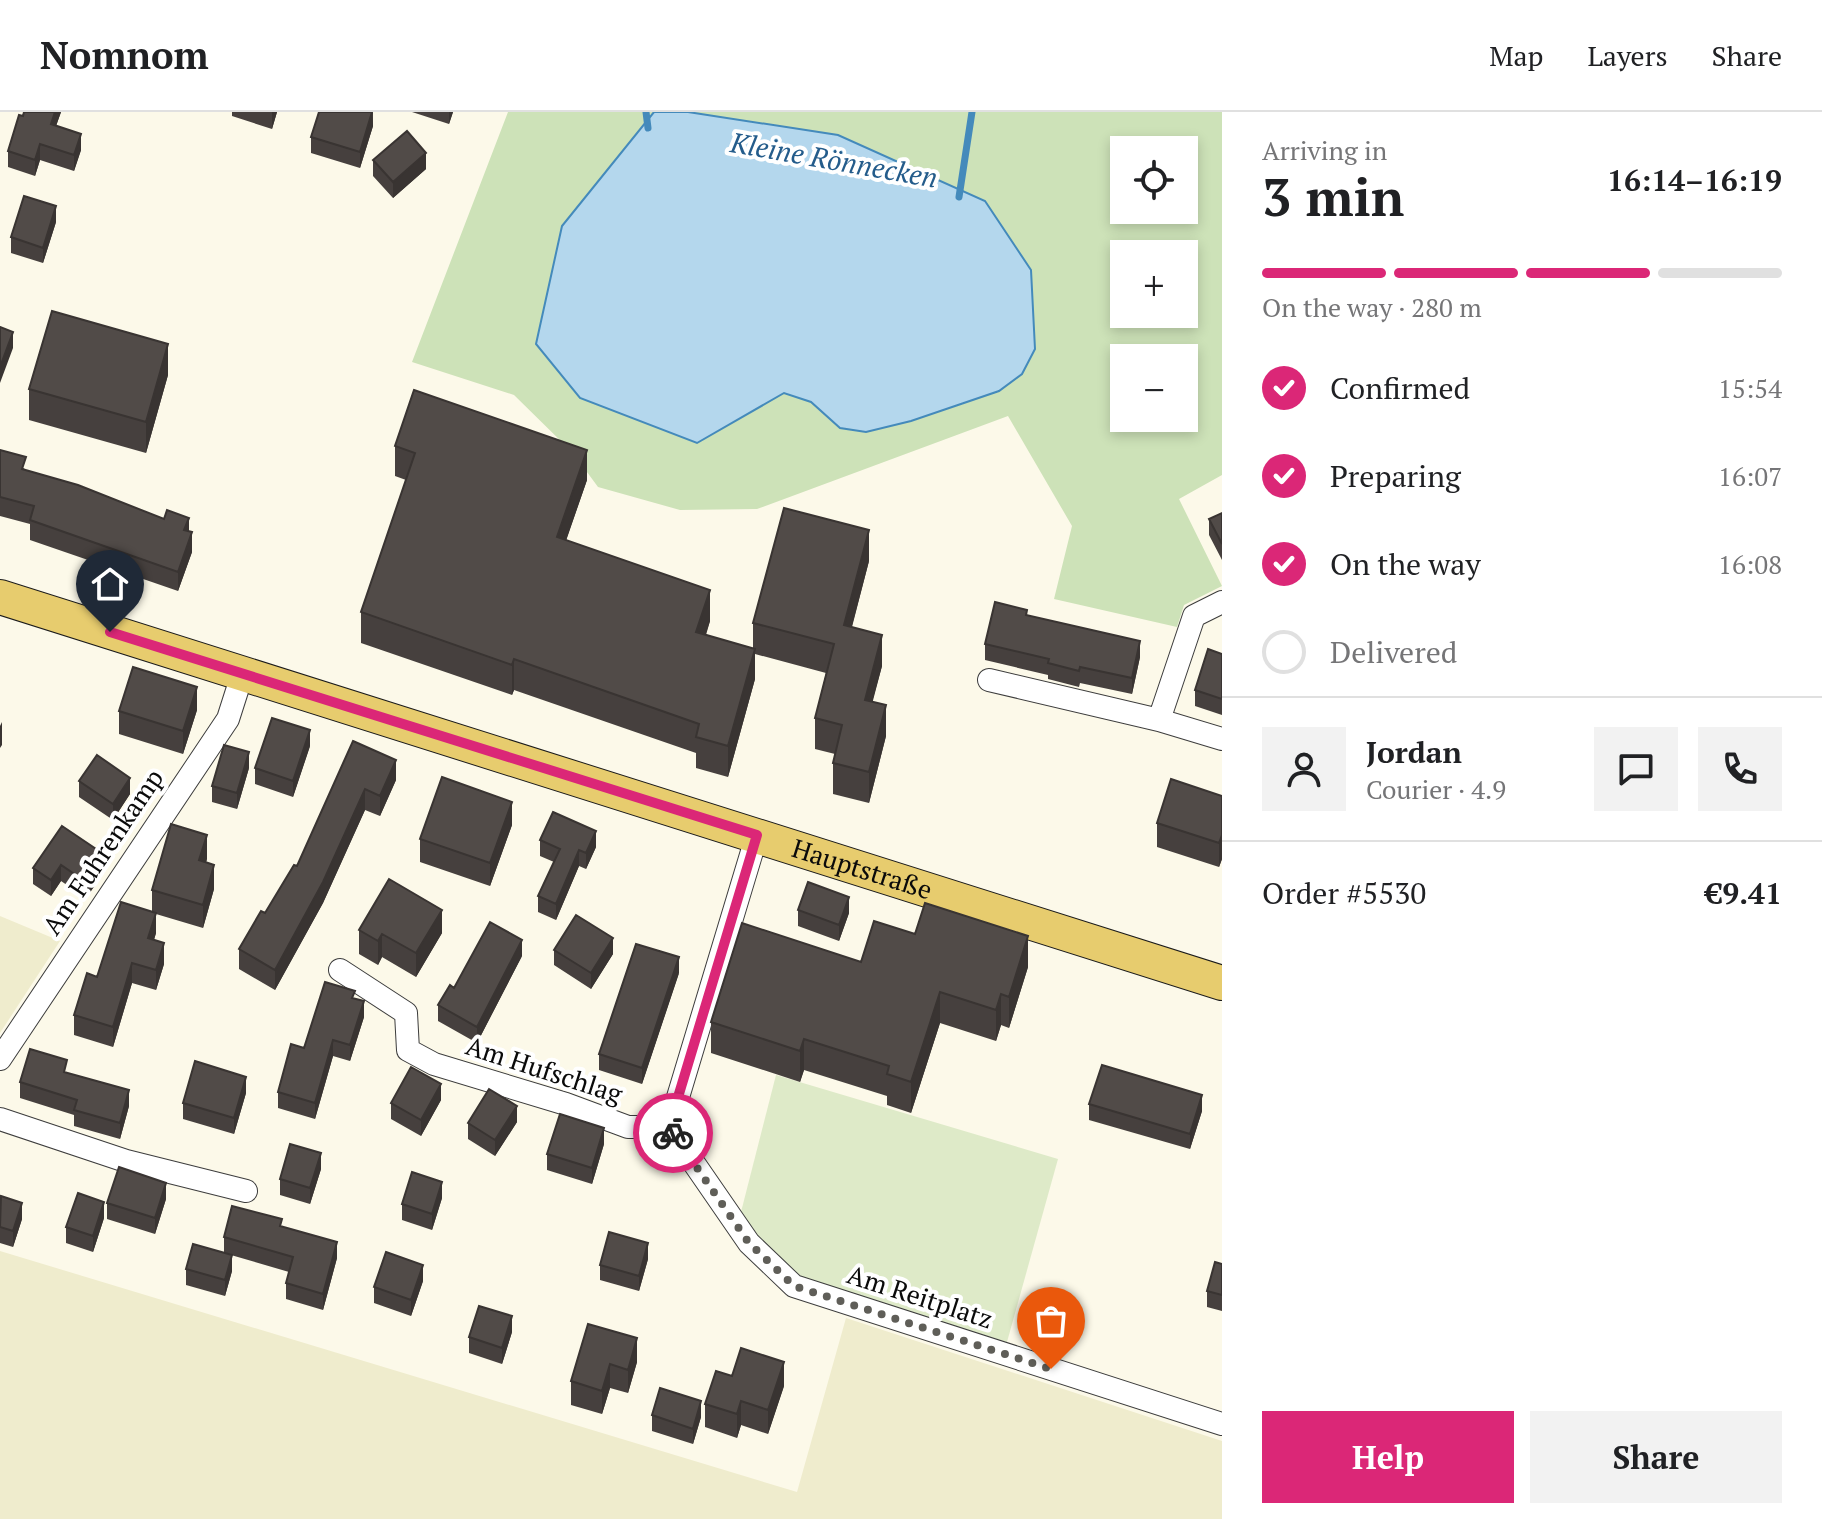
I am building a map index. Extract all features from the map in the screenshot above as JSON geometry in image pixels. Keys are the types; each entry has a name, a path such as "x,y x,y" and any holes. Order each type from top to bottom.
{"main road":[{"name":"Hauptstraße","path":"0,597 1222,983"}],"street":[{"path":"1159,720 1194,616 1222,602"},
{"name":"Am Fuhrenkamp","path":"0,1059 228,719 243,672"},
{"path":"989,680 1159,720 1222,739"},
{"path":"669,1127 757,835"},
{"name":"Am Hufschlag","path":"340,970 406,1013 408,1050 434,1064 566,1104 628,1127 669,1127"},
{"path":"0,1119 126,1161 246,1191"},
{"name":"Am Reitplatz","path":"669,1127 749,1243 794,1286 1222,1424"}],"shaded area":[{"path":"0,916 60,941 0,1033"},
{"path":"0,1251 797,1492 846,1318 1222,1441 1222,1519 0,1519"}],"green space":[{"path":"508,112 1222,112 1222,475 1179,499 1222,586 1184,605 1177,627 1054,599 1072,526 1008,416 757,509 680,510 598,487 573,453 514,395 412,362"},
{"path":"776,1075 1058,1159 1007,1342 792,1276 762,1246 741,1212"}],"water":[{"path":"654,112 688,112 838,135 985,201 1031,270 1035,349 1022,374 999,391 911,421 866,432 840,428 811,402 784,393 697,443 580,398 536,344 562,226"}],"building":[{"path":"24,112 55,112 51,124 81,134 74,155 40,144 35,160 8,151 19,115 23,116"},
{"path":"319,112 372,112 360,152 311,137"},
{"path":"407,131 426,153 393,182 373,160"},
{"path":"24,196 56,206 43,248 11,237"},
{"path":"52,311 168,344 146,422 29,389"},
{"path":"0,327 13,332 0,367"},
{"path":"414,390 587,450 557,537 710,590 696,632 755,649 728,746 696,737 699,724 514,659 512,665 361,612 415,453 395,446"},
{"path":"0,450 26,457 22,469 78,485 164,519 167,510 189,518 184,530 192,532 178,572 30,520 34,506 0,497"},
{"path":"784,508 869,530 844,625 882,635 865,700 886,705 869,772 833,763 842,725 815,718 834,644 753,623"},
{"path":"1222,513 1222,544 1209,519"},
{"path":"995,602 1027,610 1026,615 1140,641 1132,678 1080,667 1079,671 1048,663 1049,659 985,644"},
{"path":"1208,649 1222,654 1222,699 1195,690"},
{"path":"133,667 197,687 183,731 119,711"},
{"path":"272,718 310,730 293,781 255,768"},
{"path":"353,741 396,760 380,796 365,789 323,882 275,970 239,949 261,911 265,913 294,865 297,866"},
{"path":"224,745 249,752 237,793 212,786"},
{"path":"97,755 130,778 113,804 79,781"},
{"path":"442,777 512,802 490,863 420,839"},
{"path":"1171,779 1222,796 1222,835 1219,843 1157,823"},
{"path":"553,812 596,831 586,853 579,850 556,904 538,896 560,849 540,840"},
{"path":"171,824 207,835 199,860 214,865 203,905 152,890"},
{"path":"62,826 105,855 86,882 61,865 51,880 33,868"},
{"path":"389,879 442,910 416,953 382,934 378,941 359,930"},
{"path":"808,882 849,897 839,925 798,910"},
{"path":"121,902 156,913 148,938 164,943 156,970 132,963 113,1027 74,1015 87,973 97,977"},
{"path":"925,903 1028,936 1009,997 1001,994 996,1010 940,992 911,1082 887,1074 889,1066 804,1039 800,1051 711,1022 742,923 861,962 874,921 915,934"},
{"path":"576,915 613,938 591,973 554,950"},
{"path":"490,922 522,940 477,1027 438,1005 450,985 454,988"},
{"path":"636,944 679,957 642,1068 599,1054"},
{"path":"325,982 355,991 352,998 364,1001 350,1045 333,1040 315,1103 278,1092 291,1044 304,1048"},
{"path":"30,1049 67,1060 64,1072 129,1090 120,1123 74,1110 77,1100 20,1082"},
{"path":"195,1061 246,1077 234,1118 183,1103"},
{"path":"1102,1065 1202,1095 1190,1134 1089,1104"},
{"path":"411,1067 441,1084 421,1120 391,1103"},
{"path":"489,1089 517,1106 495,1140 468,1123"},
{"path":"560,1114 604,1128 592,1168 547,1154"},
{"path":"290,1144 321,1153 310,1188 280,1179"},
{"path":"119,1167 166,1183 155,1218 107,1203"},
{"path":"412,1172 442,1182 432,1214 402,1204"},
{"path":"78,1193 104,1202 93,1236 66,1227"},
{"path":"1,1196 22,1203 13,1231 0,1227"},
{"path":"232,1206 282,1219 280,1226 337,1242 323,1294 286,1283 293,1257 224,1237"},
{"path":"609,1232 648,1243 639,1276 600,1265"},
{"path":"193,1244 232,1255 225,1280 186,1269"},
{"path":"386,1252 423,1265 411,1300 374,1287"},
{"path":"1215,1262 1222,1264 1222,1295 1207,1291"},
{"path":"479,1306 512,1316 502,1348 469,1337"},
{"path":"588,1324 637,1338 628,1370 610,1364 602,1391 571,1381"},
{"path":"741,1348 784,1362 768,1410 741,1401 737,1414 705,1404 716,1371 732,1376"},
{"path":"660,1388 701,1401 693,1429 652,1415"}],"waterway":[{"name":"Kleine Rönnecken","path":"646,112 648,128"},
{"name":"Kleine Rönnecken","path":"959,197 972,112"}],"way so far":[{"path":"673,1133 749,1243 794,1286 1051,1369"}],"route":[{"path":"110,632 757,835 669,1127 673,1133"}]}
